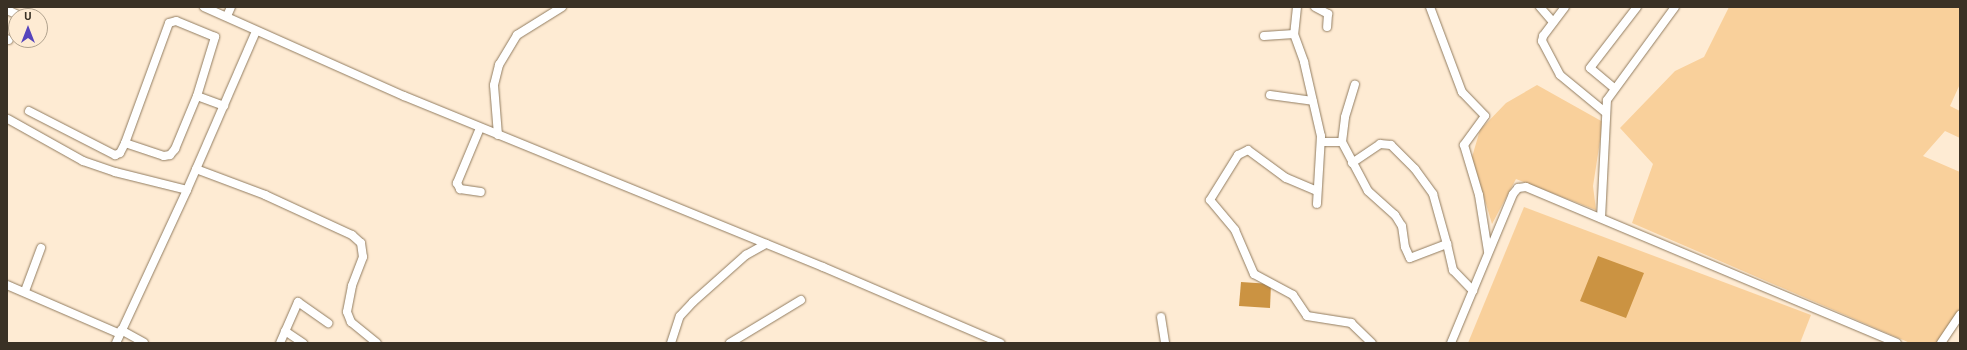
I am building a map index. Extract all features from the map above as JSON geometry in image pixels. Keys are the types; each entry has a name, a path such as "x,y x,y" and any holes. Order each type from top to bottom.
{"street":[{"path":"204,7 480,128 766,244 1000,343"},
{"path":"227,16 231,7"},
{"path":"498,135 494,85 499,64 517,35 562,7"},
{"path":"1297,7 1294,34 1313,101 1321,142 1317,204"},
{"path":"1315,7 1328,14 1327,27"},
{"path":"1430,7 1462,92 1485,116 1464,145 1478,190 1488,252"},
{"path":"1540,7 1553,22"},
{"path":"1565,7 1553,22 1542,41 1558,73 1606,112"},
{"path":"1614,88 1590,68 1637,7"},
{"path":"1601,218 1607,100 1614,88 1675,7"},
{"path":"29,111 116,155 120,153 125,143 170,22 176,21 215,38 197,96 173,153 164,156 125,143"},
{"path":"116,343 188,190 256,31"},
{"path":"1264,36 1294,34"},
{"path":"1355,85 1345,116 1342,142 1368,191 1395,215 1402,226 1405,247 1410,258 1447,244"},
{"path":"1270,95 1313,101"},
{"path":"197,96 224,106"},
{"path":"8,119 83,161 115,172 188,190"},
{"path":"480,128 457,183 460,189 481,192"},
{"path":"1321,142 1342,142"},
{"path":"1352,163 1380,144 1391,144 1415,169 1433,194 1454,270 1473,291"},
{"path":"1317,191 1286,178 1248,150 1238,155 1210,200 1235,230 1254,274 1293,295 1307,316 1351,323 1372,343"},
{"path":"196,169 265,195 352,235 361,242 363,257 346,312 351,322 377,343"},
{"path":"1451,343 1488,252 1518,188 1526,187 1897,343"},
{"path":"671,343 680,316 693,302 746,255 766,244"},
{"path":"25,291 41,248"},
{"path":"7,285 25,291 144,343"},
{"path":"730,343 801,300"},
{"path":"280,343 298,302 328,323"},
{"path":"1941,343 1960,315"},
{"path":"1161,317 1164,343"},
{"path":"285,331 302,343"}],"shaded area":[{"path":"1729,7 1960,7 1960,84 1950,106 1960,111 1960,138 1945,131 1923,156 1960,172 1960,317 1939,343 1910,343 1632,223 1653,164 1620,128 1675,71 1704,57"},
{"path":"1537,85 1603,122 1593,186 1596,210 1516,179 1492,224 1472,157 1480,130 1506,103"},
{"path":"1524,207 1811,315 1800,343 1468,343"},
{"path":"1598,256 1644,273 1626,318 1580,301"},
{"path":"1241,282 1271,284 1270,308 1239,306"}]}
